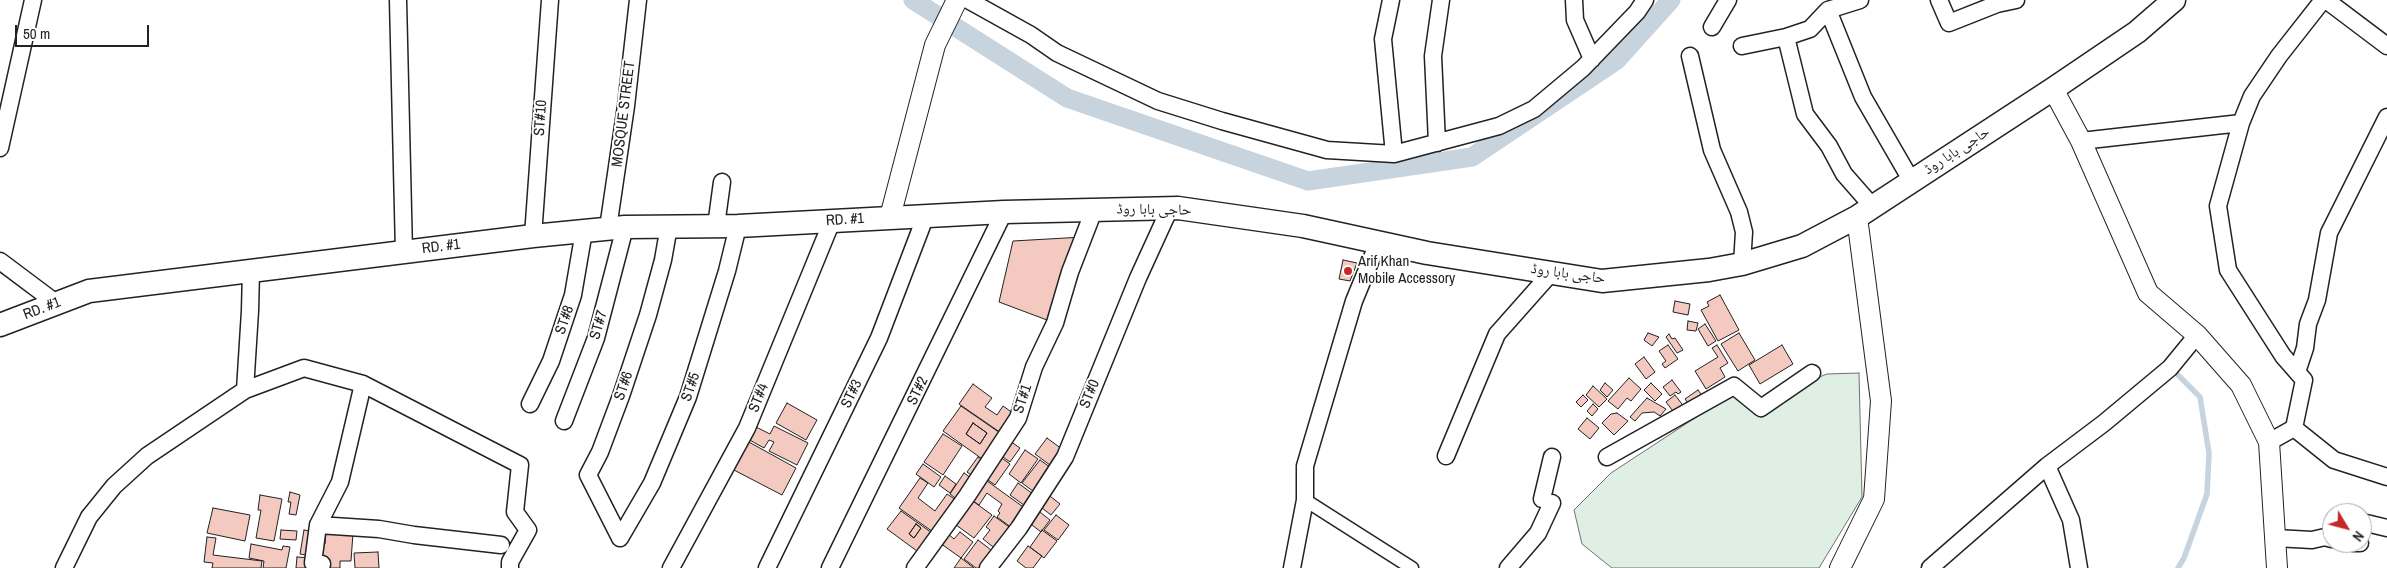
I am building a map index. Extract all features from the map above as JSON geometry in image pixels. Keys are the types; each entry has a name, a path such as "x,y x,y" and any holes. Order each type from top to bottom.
{"main road":[{"name":"حاجی بابا روڈ","path":"890,217 1170,208 1303,226 1378,243 1602,281 1742,264 1802,246 1864,212 2053,90 2137,32 2173,0"},
{"name":"RD. #1","path":"0,324 89,291 533,236 617,228 738,226 890,217"}],"street":[{"path":"0,148 33,0"},
{"path":"398,0 404,252"},
{"name":"ST#10","path":"533,236 550,0"},
{"name":"MOSQUE STREET","path":"617,228 626,106 638,0"},
{"path":"890,217 935,45 957,0"},
{"path":"968,0 1031,35 1057,53 1158,101 1222,122 1327,150 1394,154 1500,126 1534,109 1592,59 1637,12 1645,0"},
{"path":"1391,0 1384,39 1394,154"},
{"path":"1437,143 1433,56 1441,0"},
{"path":"1574,0 1575,20 1592,59"},
{"path":"1712,27 1728,0"},
{"path":"1742,46 1786,38 1810,30 1828,10 1860,0"},
{"path":"1939,0 1949,23 1997,4 2016,0"},
{"path":"2268,442 2294,428 2304,380 2283,356 2228,270 2218,206 2241,123 2252,96 2279,56 2325,0 2387,46"},
{"path":"1828,10 1863,97 1911,180"},
{"path":"1786,38 1805,114 1829,146 1864,212 1881,401 1874,499 1840,568"},
{"path":"1690,56 1712,150 1741,218 1744,232 1742,264"},
{"path":"2053,90 2081,141 2148,293 2197,335 2241,385 2268,442 2277,568"},
{"path":"2297,372 2305,348 2308,324 2317,300 2329,233 2387,117"},
{"path":"2081,141 2241,123"},
{"path":"716,226 722,182"},
{"name":"ST#0","path":"988,568 1019,528 1065,457 1138,278 1170,208"},
{"name":"ST#1","path":"914,568 961,504 1018,418 1034,367 1055,323 1065,287 1094,210"},
{"name":"ST#2","path":"830,568 1004,212"},
{"name":"ST#3","path":"767,568 879,338 926,215"},
{"name":"ST#4","path":"671,568 747,428 832,221"},
{"name":"ST#6","path":"620,538 588,475 600,452 621,396 648,315 663,260 669,226"},
{"name":"ST#5","path":"620,538 652,483 688,396 727,271 738,226"},
{"name":"ST#7","path":"564,421 596,338 617,228"},
{"name":"ST#8","path":"530,404 551,361 573,295 584,231"},
{"path":"1292,568 1304,500 1305,466 1354,301 1378,243"},
{"path":"0,260 56,303"},
{"path":"245,390 251,271"},
{"path":"1446,456 1497,334 1552,272"},
{"path":"1930,568 2047,466 2104,423 2170,368 2197,335"},
{"path":"64,568 89,517 114,486 147,456 245,390 304,368 363,384 520,465 515,512 528,530 510,562 510,568"},
{"path":"1607,457 1734,386 1761,408 1812,373"},
{"path":"321,568 322,564 313,563 318,525 340,482 363,384"},
{"path":"2294,428 2334,460 2387,477"},
{"path":"1508,568 1538,532 1547,501 1552,457"},
{"path":"2047,466 2071,520 2079,568"},
{"path":"1304,500 1412,568"},
{"path":"2372,524 2387,528"},
{"path":"318,525 379,529 502,545"},
{"path":"2275,538 2312,540 2322,538"}],"green space":[{"path":"1859,373 1862,497 1819,568 1612,568 1582,544 1574,510 1611,473 1701,414 1733,395 1761,417 1809,381 1827,374"}],"building":[{"path":"1083,237 1055,323 999,302 1013,241"},
{"name":"Arif Khan Mobile Accessory","path":"1343,260 1357,263 1350,281 1339,279"},
{"path":"1720,295 1739,330 1718,341 1701,310 1709,306 1707,302"},
{"path":"1675,301 1690,304 1688,315 1673,312"},
{"path":"1688,321 1698,323 1696,331 1687,330"},
{"path":"1705,324 1716,341 1708,346 1698,329"},
{"path":"1648,333 1659,337 1652,346 1644,340"},
{"path":"1739,333 1755,360 1738,371 1721,344"},
{"path":"1669,334 1672,339 1675,338 1683,350 1677,353 1666,337"},
{"path":"1668,345 1678,359 1665,368 1662,364 1666,361 1659,351"},
{"path":"1717,345 1728,363 1720,368 1725,377 1706,389 1695,371 1718,357 1712,348"},
{"path":"1782,345 1793,364 1760,384 1749,365"},
{"path":"1644,357 1655,372 1646,379 1635,364"},
{"path":"1629,378 1641,389 1631,401 1627,398 1618,409 1608,401"},
{"path":"1672,380 1681,392 1678,394 1676,392 1670,396 1663,387"},
{"path":"1605,383 1613,390 1607,397 1600,390"},
{"path":"1651,383 1662,394 1655,401 1644,390"},
{"path":"973,384 992,398 985,407 997,415 1003,406 1017,416 1004,435 959,404"},
{"path":"1593,386 1607,399 1599,407 1586,395"},
{"path":"1698,390 1704,398 1691,407 1685,399"},
{"path":"1583,395 1588,400 1581,407 1576,402"},
{"path":"1675,395 1685,408 1676,415 1666,402"},
{"path":"1647,398 1666,409 1660,416 1654,412 1642,413 1635,421 1630,417"},
{"path":"787,403 817,420 806,440 776,423"},
{"path":"1593,404 1598,409 1592,416 1587,411"},
{"path":"961,406 1003,435 985,461 943,431","holes":["973,423 987,433 980,444 966,434"]},
{"path":"1617,413 1628,421 1614,435 1602,423 1611,414"},
{"path":"1587,418 1599,428 1590,439 1578,429"},
{"path":"973,423 987,433 980,444 966,434"},
{"path":"754,426 770,434 774,426 808,443 797,465 769,451 774,442 769,440 764,448 748,439"},
{"path":"943,434 962,446 943,475 924,462"},
{"path":"1047,438 1066,452 1054,468 1035,454"},
{"path":"1007,439 1020,448 1010,462 997,453"},
{"path":"747,441 796,468 782,495 732,469"},
{"path":"1025,450 1038,459 1021,483 1009,474"},
{"path":"996,454 1010,464 995,485 981,475"},
{"path":"978,457 985,462 974,477 967,472"},
{"path":"1040,460 1054,470 1037,494 1022,483"},
{"path":"923,464 941,477 934,487 916,474"},
{"path":"964,473 974,480 959,501 950,494"},
{"path":"945,476 956,484 950,493 939,485"},
{"path":"920,478 928,483 918,498 935,511 947,494 959,502 936,534 899,508"},
{"path":"983,478 1026,509 1012,528 997,517 1002,504 987,493 979,505 969,498"},
{"path":"1018,483 1037,497 1028,508 1010,495"},
{"path":"290,492 300,495 296,515 289,514 291,502 288,502"},
{"path":"1046,493 1060,504 1051,515 1037,504"},
{"path":"260,495 282,499 274,541 256,538 261,510 258,510"},
{"path":"970,499 992,515 974,538 952,522"},
{"path":"213,508 250,515 245,541 207,533"},
{"path":"1036,509 1050,520 1041,532 1027,521"},
{"path":"901,511 935,535 921,554 887,529","holes":["916,524 921,528 914,538 909,534"]},
{"path":"1056,515 1069,525 1058,540 1044,530"},
{"path":"994,516 1012,529 997,550 983,539 990,530 986,527"},
{"path":"916,524 921,528 914,538 909,534"},
{"path":"281,530 297,531 296,540 280,539"},
{"path":"304,530 316,532 311,556 300,554"},
{"path":"1042,530 1057,541 1044,558 1030,547"},
{"path":"326,531 353,533 351,561 340,561 340,568 322,568 318,544 325,544"},
{"path":"960,532 973,542 961,558 940,543 947,533 954,539"},
{"path":"207,537 216,538 213,555 262,561 261,568 212,568 213,563 204,562"},
{"path":"978,540 995,553 984,568 976,568 964,559"},
{"path":"251,544 282,550 283,546 290,547 286,568 263,568 264,561 249,558"},
{"path":"1028,546 1042,556 1033,568 1026,568 1017,561"},
{"path":"378,552 379,568 355,568 354,553"},
{"path":"297,557 311,558 320,568 296,568"},
{"path":"961,558 974,568 954,568"}],"waterway":[{"path":"913,0 1067,98 1308,181 1472,157 1617,60 1671,0"},
{"path":"2172,369 2200,397 2209,453 2207,494 2184,558 2178,568"}],"place":[{"name":"Arif Khan Mobile Accessory","path":"1348,271"}]}
